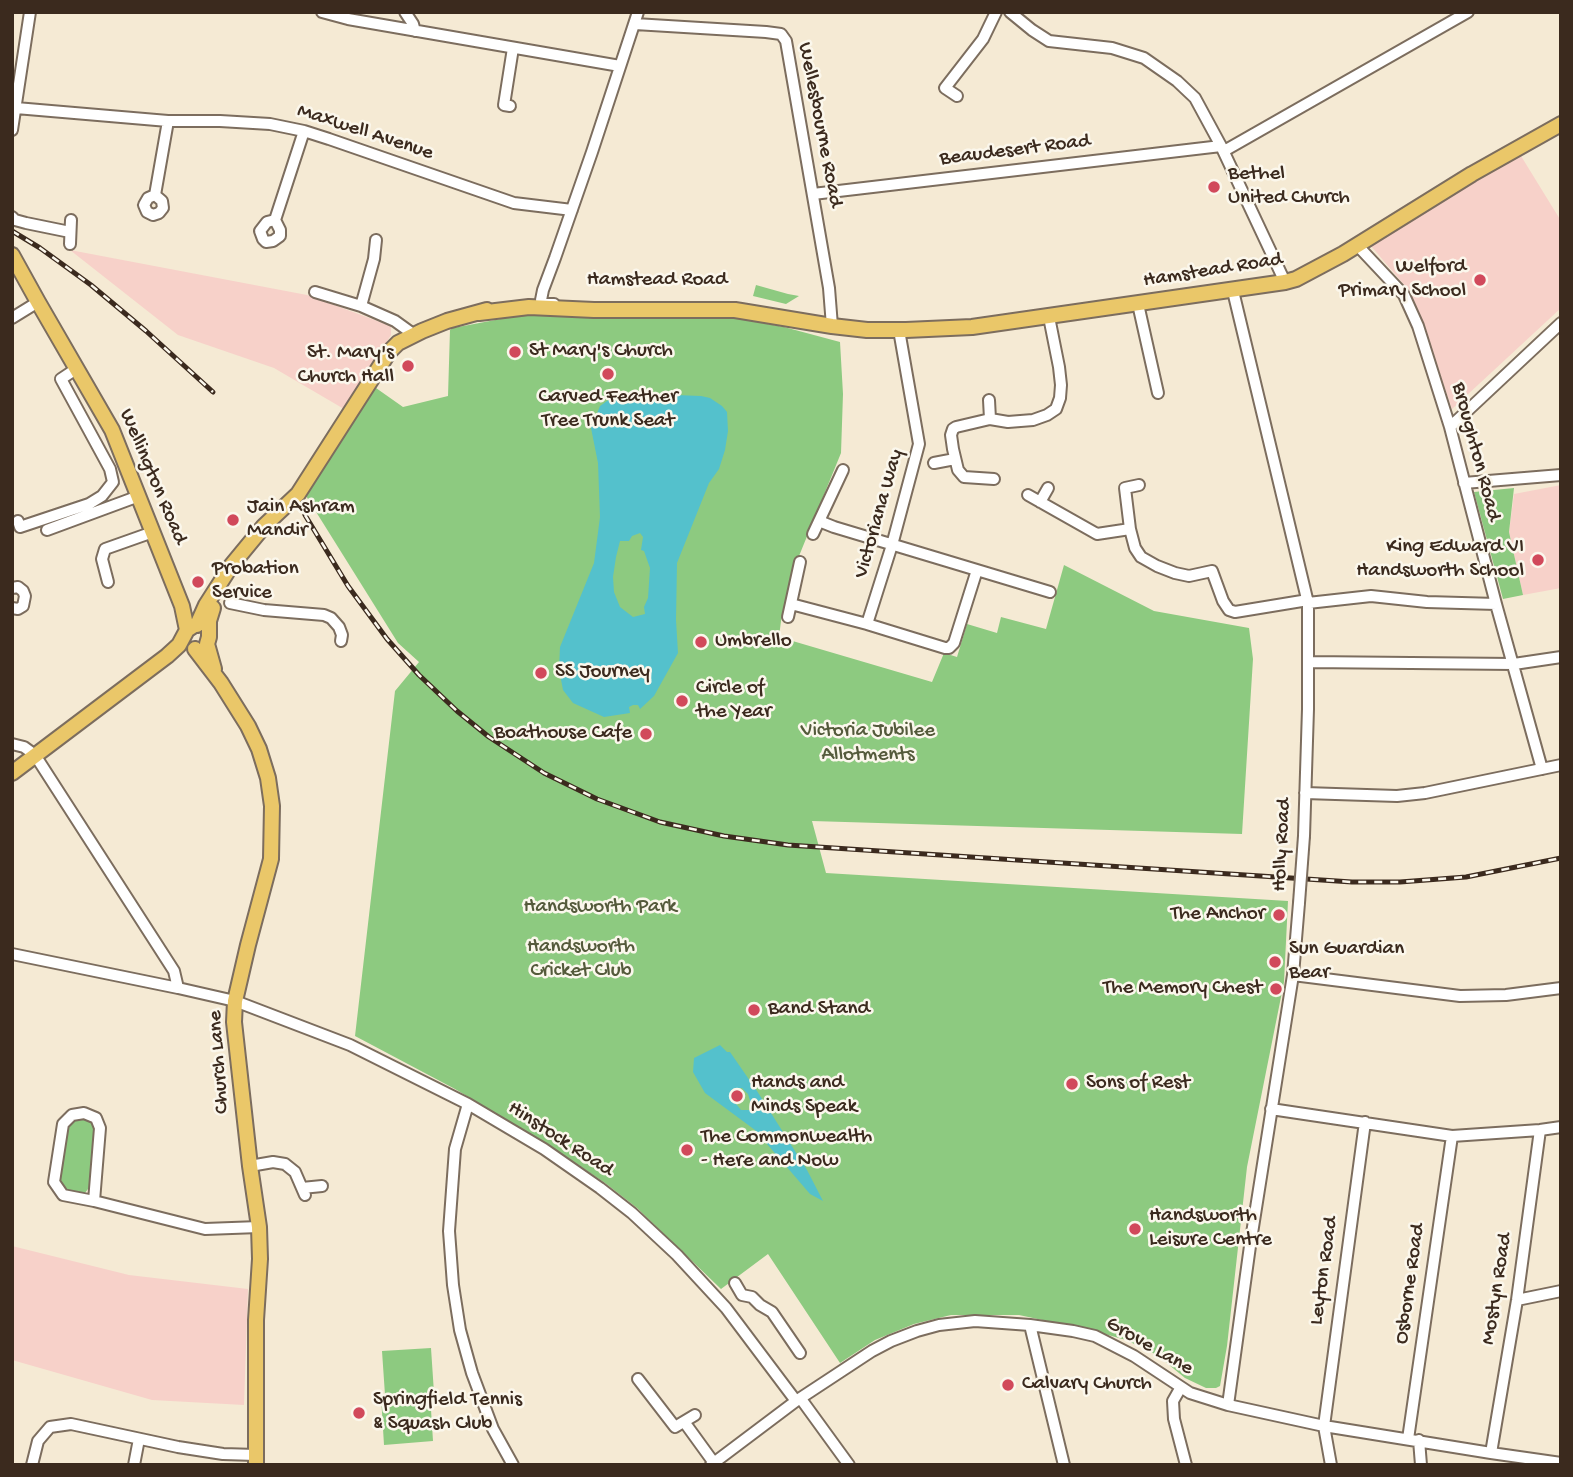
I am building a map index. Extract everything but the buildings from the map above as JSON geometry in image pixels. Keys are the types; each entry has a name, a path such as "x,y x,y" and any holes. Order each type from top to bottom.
{"main road":[{"name":"Hamstead Road","path":"196,637 206,605 231,566 264,526 298,494 389,352 413,334 447,321 505,305 741,302 809,317 832,326 867,330 972,327 1285,282 1297,279 1357,245 1472,174 1561,124"},
{"name":"Wellington Road","path":"14,261 112,430 196,637"},
{"path":"12,773 196,637"},
{"name":"Church Lane","path":"196,637 260,749 272,806 271,859 235,1001 234,1022 260,1259 256,1320 256,1460"}],"street":[{"path":"12,130 30,12"},
{"path":"322,12 353,16 415,31 620,66"},
{"path":"405,12 414,24 415,31"},
{"path":"551,304 543,290 638,12"},
{"path":"957,96 945,88 983,39 996,12"},
{"path":"1010,12 1049,41 1112,48 1144,58 1177,81 1195,98 1285,282"},
{"path":"1222,149 1468,12"},
{"name":"Wellesbourne Road","path":"635,24 781,34 786,41 829,288 832,326"},
{"path":"510,106 504,105 513,48"},
{"name":"Maxwell Avenue","path":"16,108 168,121 271,124 303,131 514,203 572,210"},
{"path":"155,195 168,121"},
{"path":"275,220 303,131"},
{"name":"Beaudesert Road","path":"813,194 1222,149"},
{"path":"12,217 38,226 71,226 70,244"},
{"path":"360,306 374,259 376,240"},
{"name":"Broughton Road","path":"1357,245 1404,295 1418,326 1450,427 1542,769"},
{"name":"Holly Road","path":"1228,1405 1293,975 1304,836 1308,662 1308,602 1233,291"},
{"path":"315,292 360,306 395,321 413,334"},
{"path":"12,318 38,302"},
{"path":"1138,304 1158,393"},
{"path":"994,479 964,477 958,470 951,435 953,429 990,419 1008,422 1032,420 1056,409 1061,385 1049,317"},
{"path":"1450,427 1561,323"},
{"name":"Victoriana Way","path":"867,624 919,444 899,330"},
{"name":"Wellington Road","path":"18,521 20,527 89,504 102,496 113,482 110,469 61,379 76,369"},
{"path":"989,400 990,419"},
{"path":"934,463 955,459"},
{"path":"813,534 843,470"},
{"path":"1464,483 1561,475"},
{"path":"1139,485 1125,488 1130,529 1135,548 1141,557 1157,566 1189,576 1212,571 1223,601 1229,610 1235,612 1371,596 1427,602 1496,604"},
{"path":"1040,502 1048,488"},
{"path":"1028,495 1097,534 1130,529"},
{"path":"47,530 139,496"},
{"path":"819,521 1050,592"},
{"path":"108,582 102,559 105,549 153,532"},
{"path":"788,617 800,562"},
{"path":"791,604 949,648 954,643 977,570"},
{"path":"12,588 18,587 26,596 23,606 12,608"},
{"path":"230,603 264,610 324,615 339,627 341,641"},
{"path":"1308,662 1514,664 1561,657"},
{"path":"12,744 24,747 35,755 174,971 178,988"},
{"path":"1306,793 1397,796 1425,793 1561,765"},
{"name":"Hinstock Road","path":"12,954 235,1001 350,1045 468,1104 544,1149 611,1196 677,1255 726,1308 849,1465"},
{"path":"1293,975 1460,996 1506,995 1561,988"},
{"path":"468,1104 454,1163 449,1231 453,1285 460,1330 472,1374 493,1429 513,1465"},
{"path":"1271,1109 1452,1136 1561,1127"},
{"path":"94,1200 100,1128 96,1118 84,1113 72,1115 63,1124 54,1182 63,1195 94,1200 205,1229 258,1227"},
{"name":"Leyton Road","path":"1331,1465 1324,1426 1365,1122"},
{"name":"Mostyn Road","path":"1491,1453 1517,1300 1540,1130"},
{"name":"Osborne Road","path":"1422,1465 1414,1439 1452,1136"},
{"path":"250,1166 273,1162 285,1164 295,1172 304,1191 322,1186"},
{"path":"735,1283 742,1295 752,1297 772,1312 800,1353"},
{"path":"1517,1300 1561,1291"},
{"path":"726,1308 742,1295"},
{"name":"Grove Lane","path":"712,1464 799,1400 891,1340 962,1321 1030,1325 1095,1336 1134,1356 1181,1387 1201,1397 1228,1405 1324,1426 1559,1464"},
{"path":"1030,1325 1064,1465"},
{"path":"638,1379 675,1427 695,1415"},
{"path":"1181,1387 1173,1401 1174,1419 1186,1465"},
{"path":"685,1423 712,1464"},
{"path":"32,1465 38,1441 50,1427 71,1424 178,1447 256,1460"},
{"path":"134,1465 139,1439"}],"shaded area":[{"name":"Welford Primary School","path":"1521,156 1561,221 1561,308 1452,409 1426,333 1405,286 1371,246 1430,204"},
{"path":"70,250 307,295 391,326 391,335 344,409 274,368 178,335"},
{"name":"King Edward VI Handsworth School","path":"1561,485 1561,588 1523,595 1509,532 1514,494"},
{"path":"12,1246 129,1275 248,1289 244,1405 152,1400 12,1360"}],"green space":[{"path":"756,285 799,296 786,304 753,296"},
{"name":"Handsworth Park","path":"532,313 735,318 784,327 840,342 843,394 841,453 799,556 779,637 932,682 944,653 957,657 967,624 997,633 1001,617 1046,629 1064,565 1154,611 1249,628 1253,659 1242,834 812,821 826,873 1288,901 1284,982 1247,1167 1220,1386 1206,1388 1185,1378 1157,1355 1126,1340 1019,1315 951,1315 914,1324 875,1340 840,1363 768,1254 721,1289 637,1208 605,1183 546,1143 455,1089 355,1036 395,691 419,662 398,643 303,491 376,388 403,407 448,396 450,330"},
{"path":"1514,488 1509,532 1523,595 1503,599 1474,492"},
{"path":"85,1118 96,1127 91,1185 85,1193 80,1194 68,1192 59,1183 66,1128 73,1120"},
{"path":"431,1348 433,1441 384,1445 382,1351"}],"water":[{"path":"624,393 710,398 727,412 728,431 719,469 709,483 677,563 678,653 654,696 640,709 638,705 633,705 629,707 630,713 604,717 573,703 563,690 559,669 560,647 594,563 600,517 598,463 591,428 600,406 614,396","holes":["640,533 643,537 641,550 644,551 650,568 648,598 644,607 645,614 633,617 620,607 614,592 613,577 620,541 629,541 632,536"]},
{"path":"720,1045 730,1052 807,1170 823,1201 810,1194 755,1130 705,1093 693,1072 694,1058","holes":["735,1088 742,1088 748,1094 752,1107 750,1110 741,1110 733,1100 731,1093"]}],"railway":[{"path":"12,231 91,285 213,392"},
{"path":"305,515 348,586 387,639 419,675 457,711 489,737 544,773 597,799 660,822 724,836 788,845 1352,882 1400,882 1466,877 1561,858"}],"place":[{"name":"Bethel United Church","path":"1214,187"},
{"name":"Welford Primary School","path":"1480,280"},
{"name":"St Mary's Church","path":"515,352"},
{"name":"St. Mary's Church Hall","path":"408,366"},
{"name":"Carved Feather Tree Trunk Seat","path":"608,374"},
{"name":"Jain Ashram Mandir","path":"233,520"},
{"name":"King Edward VI Handsworth School","path":"1538,560"},
{"name":"Probation Service","path":"198,582"},
{"name":"Umbrello","path":"701,642"},
{"name":"SS Journey","path":"541,673"},
{"name":"Circle of the Year","path":"682,701"},
{"name":"Boathouse Cafe","path":"646,734"},
{"name":"The Anchor","path":"1279,915"},
{"name":"Sun Guardian Bear","path":"1275,962"},
{"name":"The Memory Chest","path":"1276,989"},
{"name":"Band Stand","path":"754,1010"},
{"name":"Sons of Rest","path":"1072,1084"},
{"name":"Hands and Minds Speak","path":"737,1096"},
{"name":"The Commonwealth - Here and Now","path":"687,1150"},
{"name":"Handsworth Leisure Centre","path":"1135,1229"},
{"name":"Calvary Church","path":"1008,1385"},
{"name":"Springfield Tennis & Squash Club","path":"359,1413"}],"park label":[{"name":"Victoria Jubilee Allotments","path":"868,744"},
{"name":"Handsworth Cricket Club","path":"581,960"}]}
